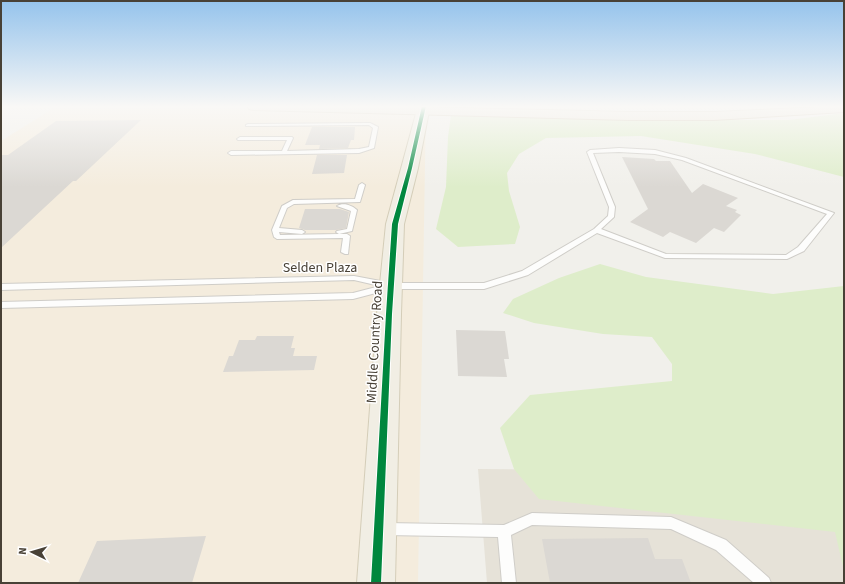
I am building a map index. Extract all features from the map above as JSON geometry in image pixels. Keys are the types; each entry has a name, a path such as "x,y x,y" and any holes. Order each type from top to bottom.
{"main road":[{"name":"Middle Country Road","path":"376,583 395,224 418,133"}],"lane":[{"path":"284,152 292,133"},
{"path":"231,153 359,151 371,148 375,133"},
{"path":"240,139 290,138"},
{"path":"391,286 484,286 526,273 596,230 611,217 612,207 590,152 619,150 655,152 684,159 831,213 801,249 788,257 665,256 596,230"},
{"path":"345,252 347,236 277,238 275,230 284,207 293,202 358,201 362,185"},
{"path":"275,230 292,232 347,231 350,230 354,210 346,206 284,207"},
{"name":"Selden Plaza","path":"1,287 354,278 391,286"},
{"name":"Selden Plaza","path":"1,305 353,296 391,286"},
{"path":"378,529 504,531 532,519 671,523 721,545 764,583"},
{"path":"504,531 509,583"}],"shaded area":[{"path":"13,133 426,133 418,583 1,583 1,141"},
{"path":"478,469 844,471 844,583 487,583"}],"green space":[{"path":"449,133 844,133 844,177 755,154 641,136 546,138 519,154 507,173 509,191 520,227 515,244 458,247 436,229 446,187"},
{"path":"600,264 646,277 773,294 844,286 844,571 835,532 539,499 514,469 500,428 530,395 672,381 672,364 652,337 603,334 534,323 503,313 513,299 559,278"}],"building":[{"path":"39,133 127,133 1,248 1,155 8,155"},
{"path":"310,133 355,133 354,140 351,140 348,148 319,149 320,145 305,145"},
{"path":"317,155 347,155 344,173 312,174"},
{"path":"622,157 670,161 692,193 703,184 738,198 726,206 737,210 735,212 741,215 724,232 714,228 696,243 670,232 663,237 630,222 648,209"},
{"path":"305,209 340,209 349,212 346,228 336,230 305,230 299,228"},
{"path":"456,330 505,331 509,359 504,359 507,377 458,376"},
{"path":"257,336 294,336 291,348 295,348 293,356 317,356 314,370 223,372 229,356 233,356 239,340 255,340"},
{"path":"206,536 192,583 78,583 97,541"},
{"path":"648,538 655,559 682,559 691,583 550,583 542,539"}],"cycle path":[{"path":"376,583 389,314 395,224 418,133"}]}
